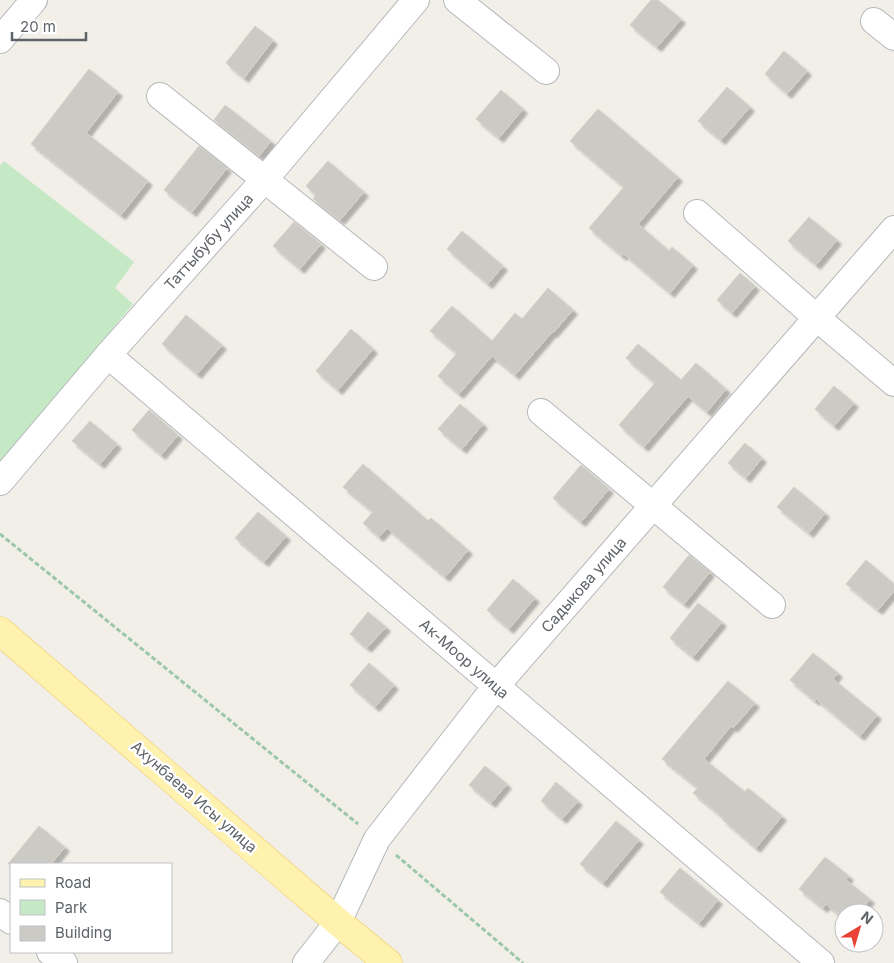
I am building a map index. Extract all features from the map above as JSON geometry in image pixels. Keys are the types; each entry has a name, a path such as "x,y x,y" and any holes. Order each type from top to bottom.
{"main road":[{"name":"Ахунбаева Исы улица","path":"0,631 388,963"}],"street":[{"path":"0,40 34,0"},
{"name":"Таттыбубу улица","path":"0,482 108,355 264,179 416,0"},
{"path":"458,0 546,71"},
{"path":"874,21 894,37"},
{"path":"160,96 374,267"},
{"path":"697,214 894,383"},
{"name":"Садыкова улица","path":"306,963 338,922 377,839 496,686 894,229"},
{"name":"Ак-Моор улица","path":"108,355 821,963"},
{"path":"541,412 772,604"},
{"path":"0,912 10,920"},
{"path":"51,953 64,963"}],"path":[{"path":"0,534 377,839 523,963"}],"green space":[{"path":"4,161 134,262 115,288 133,304 0,465 0,166"}],"building":[{"path":"651,0 658,0 681,19 657,47 630,25"},
{"path":"255,26 273,40 244,78 226,63"},
{"path":"784,51 807,71 787,94 765,74"},
{"path":"89,69 118,92 86,133 148,181 121,215 31,144"},
{"path":"727,87 750,107 721,140 698,121"},
{"path":"501,90 523,109 499,138 476,119"},
{"path":"225,105 271,141 259,156 214,120"},
{"path":"598,109 678,177 638,224 669,251 672,247 693,265 670,293 624,254 622,256 589,228 624,187 570,141"},
{"path":"199,146 227,168 192,212 164,190"},
{"path":"328,161 364,192 340,220 313,199 316,195 306,186"},
{"path":"809,217 837,240 816,265 788,241"},
{"path":"294,222 321,244 300,269 273,246"},
{"path":"462,231 503,266 488,284 447,249"},
{"path":"740,273 755,286 732,313 717,300"},
{"path":"548,288 573,310 515,375 492,356 459,394 438,376 457,353 430,331 452,306 492,341 515,313 522,319"},
{"path":"186,315 222,345 197,374 162,344"},
{"path":"351,329 373,349 338,390 316,371"},
{"path":"638,344 681,380 696,363 726,389 707,412 688,396 644,447 619,425 655,383 626,358"},
{"path":"834,386 854,403 834,426 815,409"},
{"path":"460,404 483,424 462,449 438,429"},
{"path":"149,410 178,435 161,455 132,430"},
{"path":"90,421 117,444 100,464 72,441"},
{"path":"745,443 762,458 746,478 728,463"},
{"path":"363,464 428,521 431,518 468,550 445,577 387,528 379,537 363,523 373,512 343,487"},
{"path":"581,465 609,489 581,522 553,498"},
{"path":"794,487 825,513 809,533 777,507"},
{"path":"258,512 286,536 264,562 235,538"},
{"path":"689,555 710,572 684,604 663,587"},
{"path":"866,560 894,584 894,591 878,610 846,584"},
{"path":"513,579 535,598 509,629 487,610"},
{"path":"698,603 722,622 693,657 670,638"},
{"path":"368,612 386,627 367,648 350,634"},
{"path":"813,653 838,673 833,679 877,715 860,736 790,680"},
{"path":"369,663 394,685 375,707 350,685"},
{"path":"728,681 755,703 733,728 731,726 704,759 745,792 748,788 782,816 756,848 722,819 724,818 693,793 698,788 662,759"},
{"path":"485,766 507,784 491,803 469,785"},
{"path":"556,782 578,801 562,819 541,801"},
{"path":"616,821 639,840 603,883 580,864"},
{"path":"39,826 65,847 52,863 8,864"},
{"path":"825,857 849,876 846,880 870,899 867,903 834,903 834,911 826,904 823,908 799,889"},
{"path":"680,868 718,900 699,923 660,892"}]}
